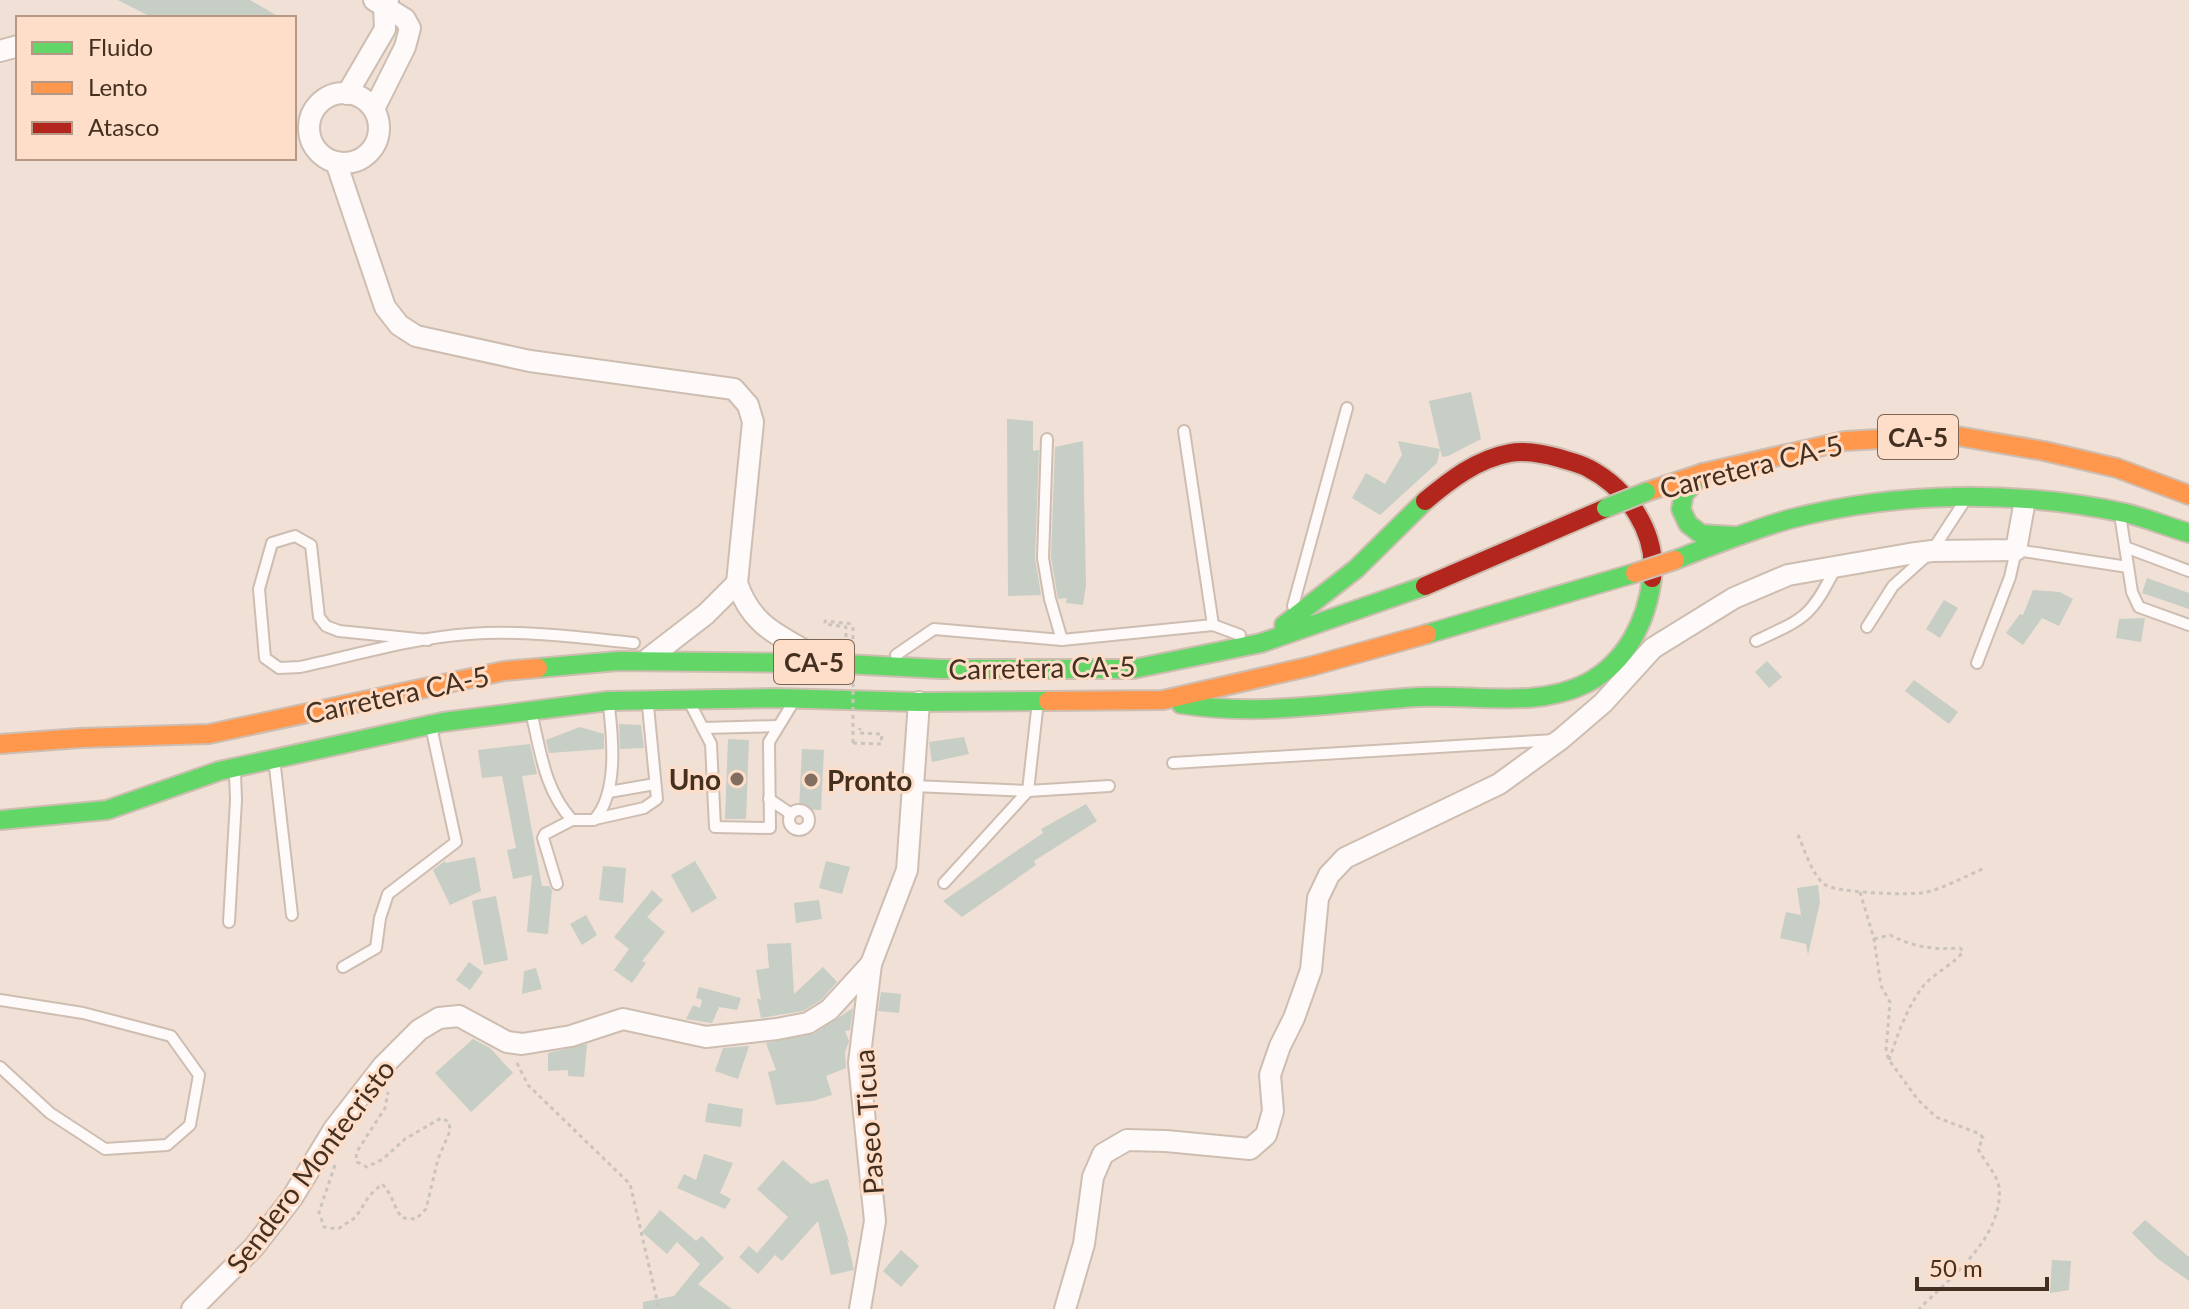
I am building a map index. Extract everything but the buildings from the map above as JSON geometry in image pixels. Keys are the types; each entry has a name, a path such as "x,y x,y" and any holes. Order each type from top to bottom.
{"highway":[{"name":"Carretera CA-5","path":"0,744 209,734 504,671 656,653 880,666 1133,669 1261,643 1412,591 1646,492 1703,473 1845,441 1951,435 2044,451 2117,468 2189,495"},
{"path":"1163,700 1213,711 1272,711 1421,697 1546,697 1581,687 1612,666 1636,637 1649,603 1653,569 1648,534 1632,501 1605,476 1575,460 1510,453 1473,466 1441,488 1354,570 1261,643"},
{"path":"1703,473 1684,494 1681,509 1688,524 1701,534 1734,536"},
{"name":"Carretera CA-5","path":"0,820 107,810 227,770 430,725 608,701 687,698 919,702 1163,700 1312,666 1484,618 1635,573 1793,518 1875,504 1968,497 2025,500 2119,513 2189,533"},
{"path":"13,724 80,738"},
{"path":"116,786 227,770"}],"street":[{"path":"347,94 385,29 382,2"},
{"path":"374,109 405,47 410,28 405,19 382,2"},
{"path":"338,93 364,99 374,109 379,122 373,148 363,158 350,163 324,157 314,147 302,122 325,99 338,93"},
{"path":"336,162 385,307 399,325 416,336 530,361 734,389 748,405 753,422 737,583 744,604 755,620 825,663"},
{"path":"1065,1309 1084,1244 1093,1177 1103,1154 1127,1140 1250,1149 1266,1135 1273,1111 1270,1075 1311,970 1318,898 1329,875 1345,858 1499,784 1561,739 1603,703 1638,662 1671,637 1734,598 1788,575 1932,551 2016,550 2025,500"},
{"path":"656,653 706,614 737,583"},
{"path":"1641,625 1671,637"},
{"name":"Paseo Ticua","path":"860,1309 875,1221 859,1063 871,964 907,870 919,702"},
{"name":"Sendero Montecristo","path":"192,1309 254,1247 292,1198 334,1129 383,1066 419,1030 439,1018 459,1016 507,1042 539,1043 623,1019 706,1037 777,1029 808,1023 829,1010 871,964"}],"lane":[{"path":"1291,620 1296,589 1347,408"},
{"path":"1184,431 1213,625"},
{"path":"1047,439 1043,558 1050,599 1062,640"},
{"path":"1867,627 1893,586 1932,551 1968,497"},
{"path":"2119,513 2132,592 2139,607 2189,625"},
{"path":"428,640 339,631 326,626 319,617 311,545 295,536 272,543 259,589 265,658 279,668 300,667 468,634 541,632 656,653"},
{"path":"2125,547 2189,571"},
{"path":"1977,663 2010,577 2016,550 2128,567"},
{"path":"1756,641 1802,619 1818,602 1836,567"},
{"path":"880,666 934,629 1062,640 1213,625 1261,643"},
{"path":"687,698 711,744 715,827 803,830 810,822 806,812 801,810 791,814"},
{"path":"770,828 769,742 796,698"},
{"path":"557,884 543,838 545,834 572,820 594,820 653,804 657,799 647,700"},
{"path":"594,820 604,809 609,792 611,728 608,701"},
{"path":"944,883 1028,791 1038,701"},
{"path":"531,711 542,767 561,808 572,820"},
{"path":"343,967 376,948 380,918 388,894 456,842 430,725"},
{"path":"703,728 778,726"},
{"path":"1173,763 1561,739"},
{"path":"274,761 292,915"},
{"path":"227,770 236,800 229,922"},
{"path":"609,792 655,784"},
{"path":"913,786 1028,791 1109,786"},
{"path":"769,799 791,814"},
{"path":"791,814 789,819 793,828"},
{"path":"0,1000 83,1013 171,1036 199,1075 190,1125 167,1145 105,1149 50,1113 0,1067"}],"path":[{"path":"846,627 825,624 825,621 853,624 853,743 881,744 882,734 859,733"},
{"path":"1798,835 1811,865 1825,885 1860,892 1924,893 1985,868"},
{"path":"1860,892 1874,939 1881,986 1890,1002 1886,1051 1889,1060 1918,1100 1936,1117 1980,1134 1983,1138 1978,1149 1999,1185 1996,1212 1987,1234 1919,1309"},
{"path":"1874,939 1890,935 1903,942 1936,950 1960,948 1963,951 1960,957 1938,970 1914,999 1889,1060"},
{"path":"507,1042 528,1085 630,1184 659,1309"},
{"path":"334,1129 335,1166 319,1212 324,1227 338,1229 356,1217 369,1196 382,1184 390,1191 393,1207 402,1218 416,1219 426,1209 438,1159 450,1131 449,1122 441,1118 367,1167 357,1162 356,1153 385,1108 390,1081 383,1066"}],"traffic: fast":[{"path":"1703,473 1684,494 1681,509 1688,524 1701,534 1734,536"},
{"path":"1606,508 1646,492"},
{"path":"1675,560 1790,519 1873,503 1915,499 2000,497 2042,500 2133,515 2189,533"},
{"path":"1284,625 1356,569 1425,501"},
{"path":"1427,634 1635,573"},
{"path":"1181,704 1270,709 1418,697 1526,698 1567,691 1601,674 1624,652 1640,624 1652,578"},
{"path":"538,668 618,661 825,663 941,669 1133,669 1261,643 1425,586"},
{"path":"0,820 107,810 219,771 443,722 608,701 776,698 919,702 1048,701"}],"traffic: slow":[{"path":"1646,492 1703,473 1845,441 1951,435 2044,451 2117,468 2189,495"},
{"path":"1635,573 1675,560"},
{"path":"1048,701 1163,700 1312,666 1427,634"},
{"path":"0,744 209,734 504,671 538,668"}],"traffic: jam":[{"path":"1425,501 1464,471 1498,456 1528,452 1577,463 1615,487 1637,514 1650,545 1652,578"},
{"path":"1425,586 1606,508"}],"place":[{"name":"Uno","path":"737,779"},
{"name":"Pronto","path":"811,780"}]}
